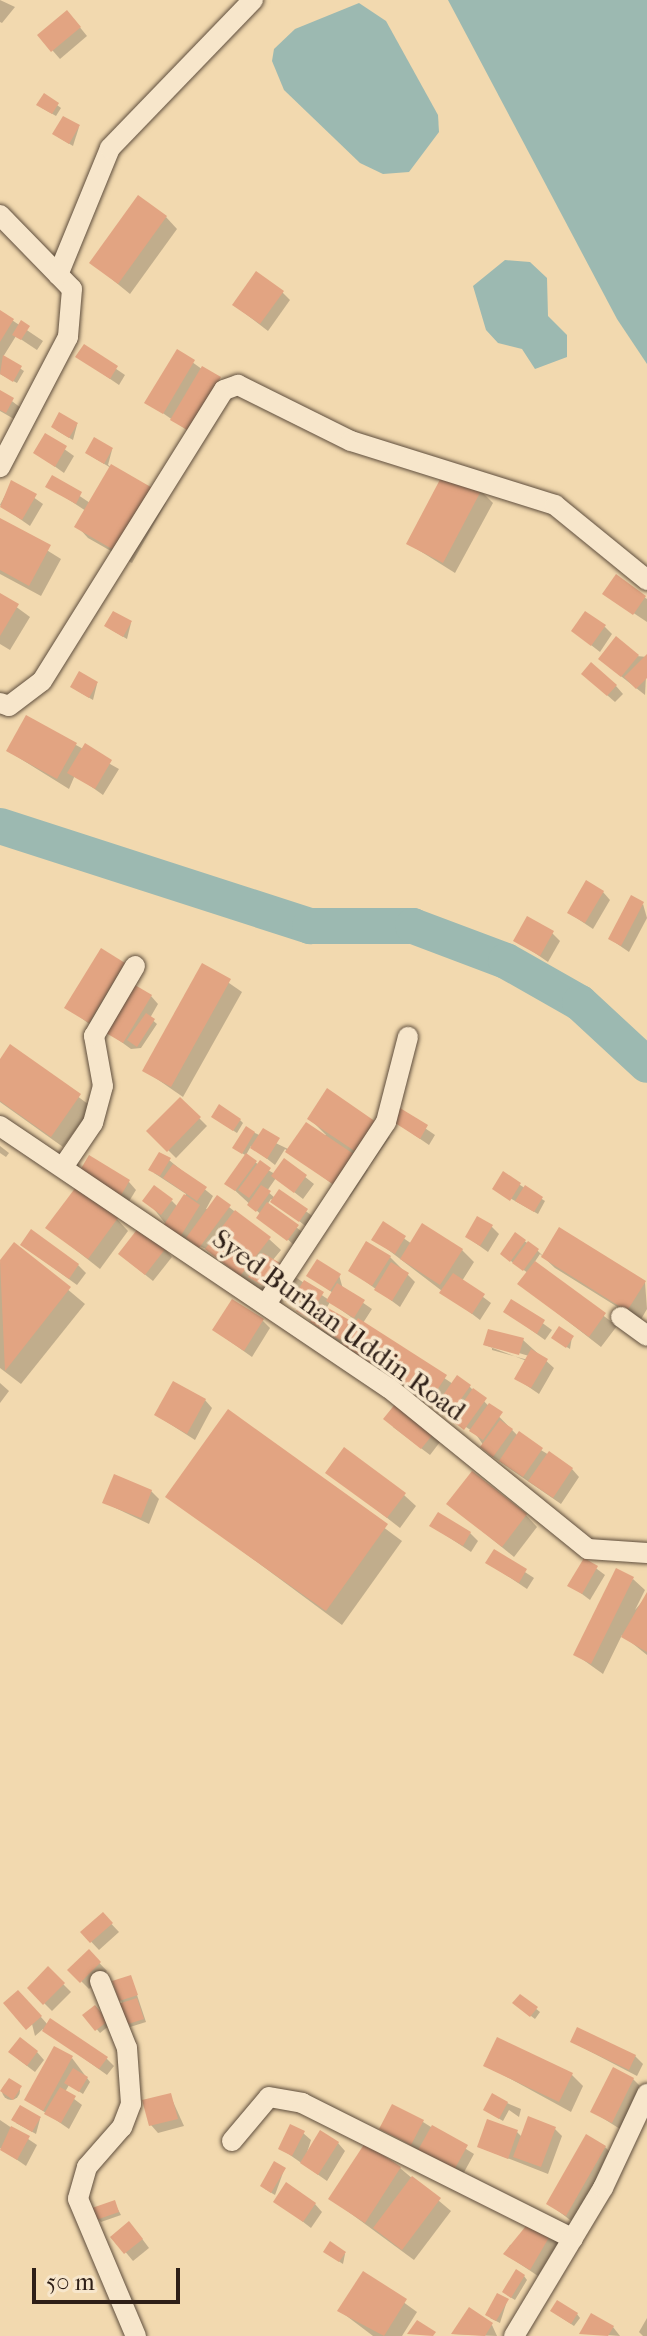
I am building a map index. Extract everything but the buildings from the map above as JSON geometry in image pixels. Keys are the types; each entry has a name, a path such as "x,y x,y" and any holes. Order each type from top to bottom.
{"street":[{"path":"58,275 110,148 253,0"},
{"path":"0,215 72,289 68,337 0,467"},
{"path":"0,703 9,706 42,681 224,390 238,385 351,441 555,505 647,580"},
{"path":"63,1167 93,1123 103,1086 94,1036 135,966"},
{"path":"266,1304 386,1122 408,1037"},
{"name":"Syed Burhan Uddin Road","path":"0,1126 389,1388 588,1549 647,1553"},
{"path":"621,1317 647,1336"},
{"path":"100,1981 127,2048 131,2104 122,2127 87,2167 78,2199 136,2336"},
{"path":"514,2336 573,2239 647,2094"},
{"path":"232,2141 269,2097 302,2103 573,2239"}],"water":[{"path":"448,0 647,0 647,364 617,319"},
{"path":"359,3 386,21 438,115 439,132 409,172 383,174 360,163 284,90 272,61 274,49 295,29"},
{"path":"505,260 530,262 547,278 548,316 567,335 567,357 535,369 522,349 498,343 486,330 473,286"}],"waterway":[{"path":"0,826 310,926 413,926 506,961 580,1003 647,1065"}]}
